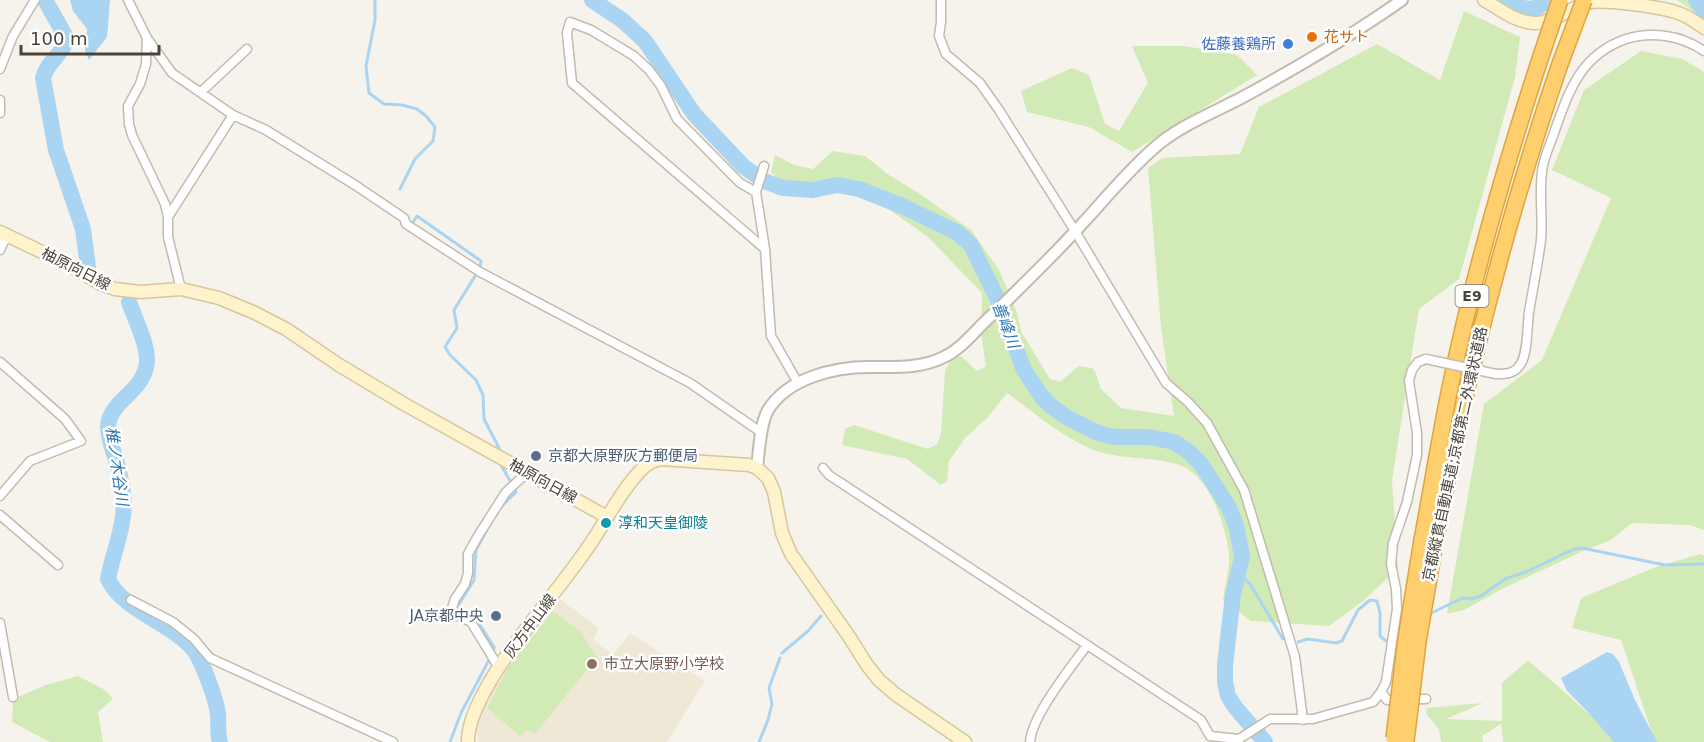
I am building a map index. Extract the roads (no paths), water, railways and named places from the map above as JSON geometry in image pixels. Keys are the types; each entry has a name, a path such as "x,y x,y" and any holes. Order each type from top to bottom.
{"highway":[{"name":"京都縦貫自動車道;京都第二外環状道路","path":"1400,741 1418,642 1443,427 1465,323 1511,152 1560,0"},
{"name":"京都縦貫自動車道;京都第二外環状道路","path":"1429,541 1494,274 1527,159 1584,0"}],"main road":[{"path":"1484,0 1515,18 1536,23 1581,5 1603,1 1672,11 1687,16 1704,28"},
{"name":"柚原向日線","path":"3,233 115,289 140,292 181,289 219,298 286,329 349,371 607,517"},
{"path":"607,517 639,472 657,460 687,460 749,465 758,468 768,478 774,492 783,533 791,554 867,666 896,694 965,742"},
{"name":"灰方中山線","path":"468,742 473,717 484,692 508,653 590,545 607,517"}],"street":[{"path":"0,69 13,36 35,0"},
{"path":"128,0 147,38 172,73 233,116 266,130 355,185 404,218 406,224 477,270 690,383 762,434"},
{"path":"940,0 942,22 939,36 946,54 980,83 1075,231 1166,383 1208,423 1244,490 1295,657 1303,720"},
{"path":"758,468 767,412 780,395 798,383 825,373 912,366 946,357 960,347 1011,297 1138,163 1162,141 1367,25 1402,0"},
{"path":"757,189 740,183 677,119 661,86 634,56 591,30 570,22 567,33 572,83 765,249"},
{"path":"823,468 829,475 1200,720 1210,736 1239,739 1270,719 1303,720 1373,702 1386,682 1397,609 1391,564 1393,543 1407,502 1417,454 1417,433 1409,381 1412,370 1418,362 1426,359 1496,374 1509,374 1519,367 1525,356 1541,242 1542,169 1572,84 1583,69 1598,54 1615,43 1650,34 1682,40 1704,51"},
{"path":"147,38 146,64 140,84 128,106 129,124 165,204 168,237 181,289"},
{"path":"201,92 247,49"},
{"path":"0,100 0,114"},
{"path":"168,218 233,116"},
{"path":"764,166 757,189 765,249 771,336 798,383"},
{"path":"0,250 3,233"},
{"path":"0,362 64,418 81,441 30,461 0,496"},
{"path":"499,668 471,622 456,615 452,608 455,598 465,584 468,573 468,554 478,536 506,492 528,472"},
{"path":"0,515 58,565"},
{"path":"131,600 173,622 194,639 210,658 393,742"},
{"path":"0,623 13,697"},
{"path":"1030,742 1037,717 1087,645"},
{"path":"1381,692 1388,700 1426,699"}],"water":[{"path":"70,0 110,0 107,37 89,60 85,51 87,29 73,11"},
{"path":"1607,652 1613,654 1619,662 1635,700 1657,742 1614,742 1567,691 1561,678"}],"waterway":[{"name":"椎ノ木谷川","path":"45,0 67,39 43,78 56,150 83,229 88,267"},
{"path":"375,0 375,20 366,66 369,93 384,104 417,109 435,127 433,141 415,159 400,189"},
{"name":"善峰川","path":"592,0 622,20 645,41 694,114 743,166 764,181 783,188 813,190 837,185 859,189 902,206 958,233 971,245 997,298 1024,370 1042,397 1051,406 1066,417 1098,433 1114,437 1149,437 1174,442 1201,464 1228,506 1236,525 1242,557 1233,595 1225,665 1228,696 1265,742"},
{"path":"1507,0 1528,9 1538,7 1547,0"},
{"path":"1696,0 1704,11"},
{"path":"413,222 417,216 481,261 480,268 454,310 457,328 445,347 450,355 476,380 483,395 484,419 499,448"},
{"name":"椎ノ木谷川","path":"129,302 143,340 147,362 145,373 134,389 114,410 108,427 123,491 124,505 108,579 124,599 172,631 197,654 215,699 220,742"},
{"path":"502,467 512,484"},
{"path":"502,506 516,492 514,489"},
{"path":"490,524 476,550 474,580 458,606 458,610 477,620 494,647 493,655"},
{"path":"1427,615 1463,598 1471,599 1481,596 1505,579 1526,572 1574,549 1582,548 1665,565 1704,564"},
{"path":"1239,573 1250,584 1283,639"},
{"path":"1298,642 1308,639 1336,643 1342,641 1358,610 1370,600 1377,601 1380,613 1380,636 1386,641 1389,640"},
{"path":"782,653 808,631 821,616"},
{"path":"450,742 461,713 490,658"},
{"path":"759,742 768,720 772,704 769,688 780,658"}],"place":[{"name":"花サト","path":"1312,37"},
{"name":"佐藤養鶏所","path":"1288,44"},
{"name":"京都大原野灰方郵便局","path":"536,456"},
{"name":"淳和天皇御陵","path":"606,523"},
{"name":"JA京都中央","path":"496,616"},
{"name":"市立大原野小学校","path":"592,664"}]}
